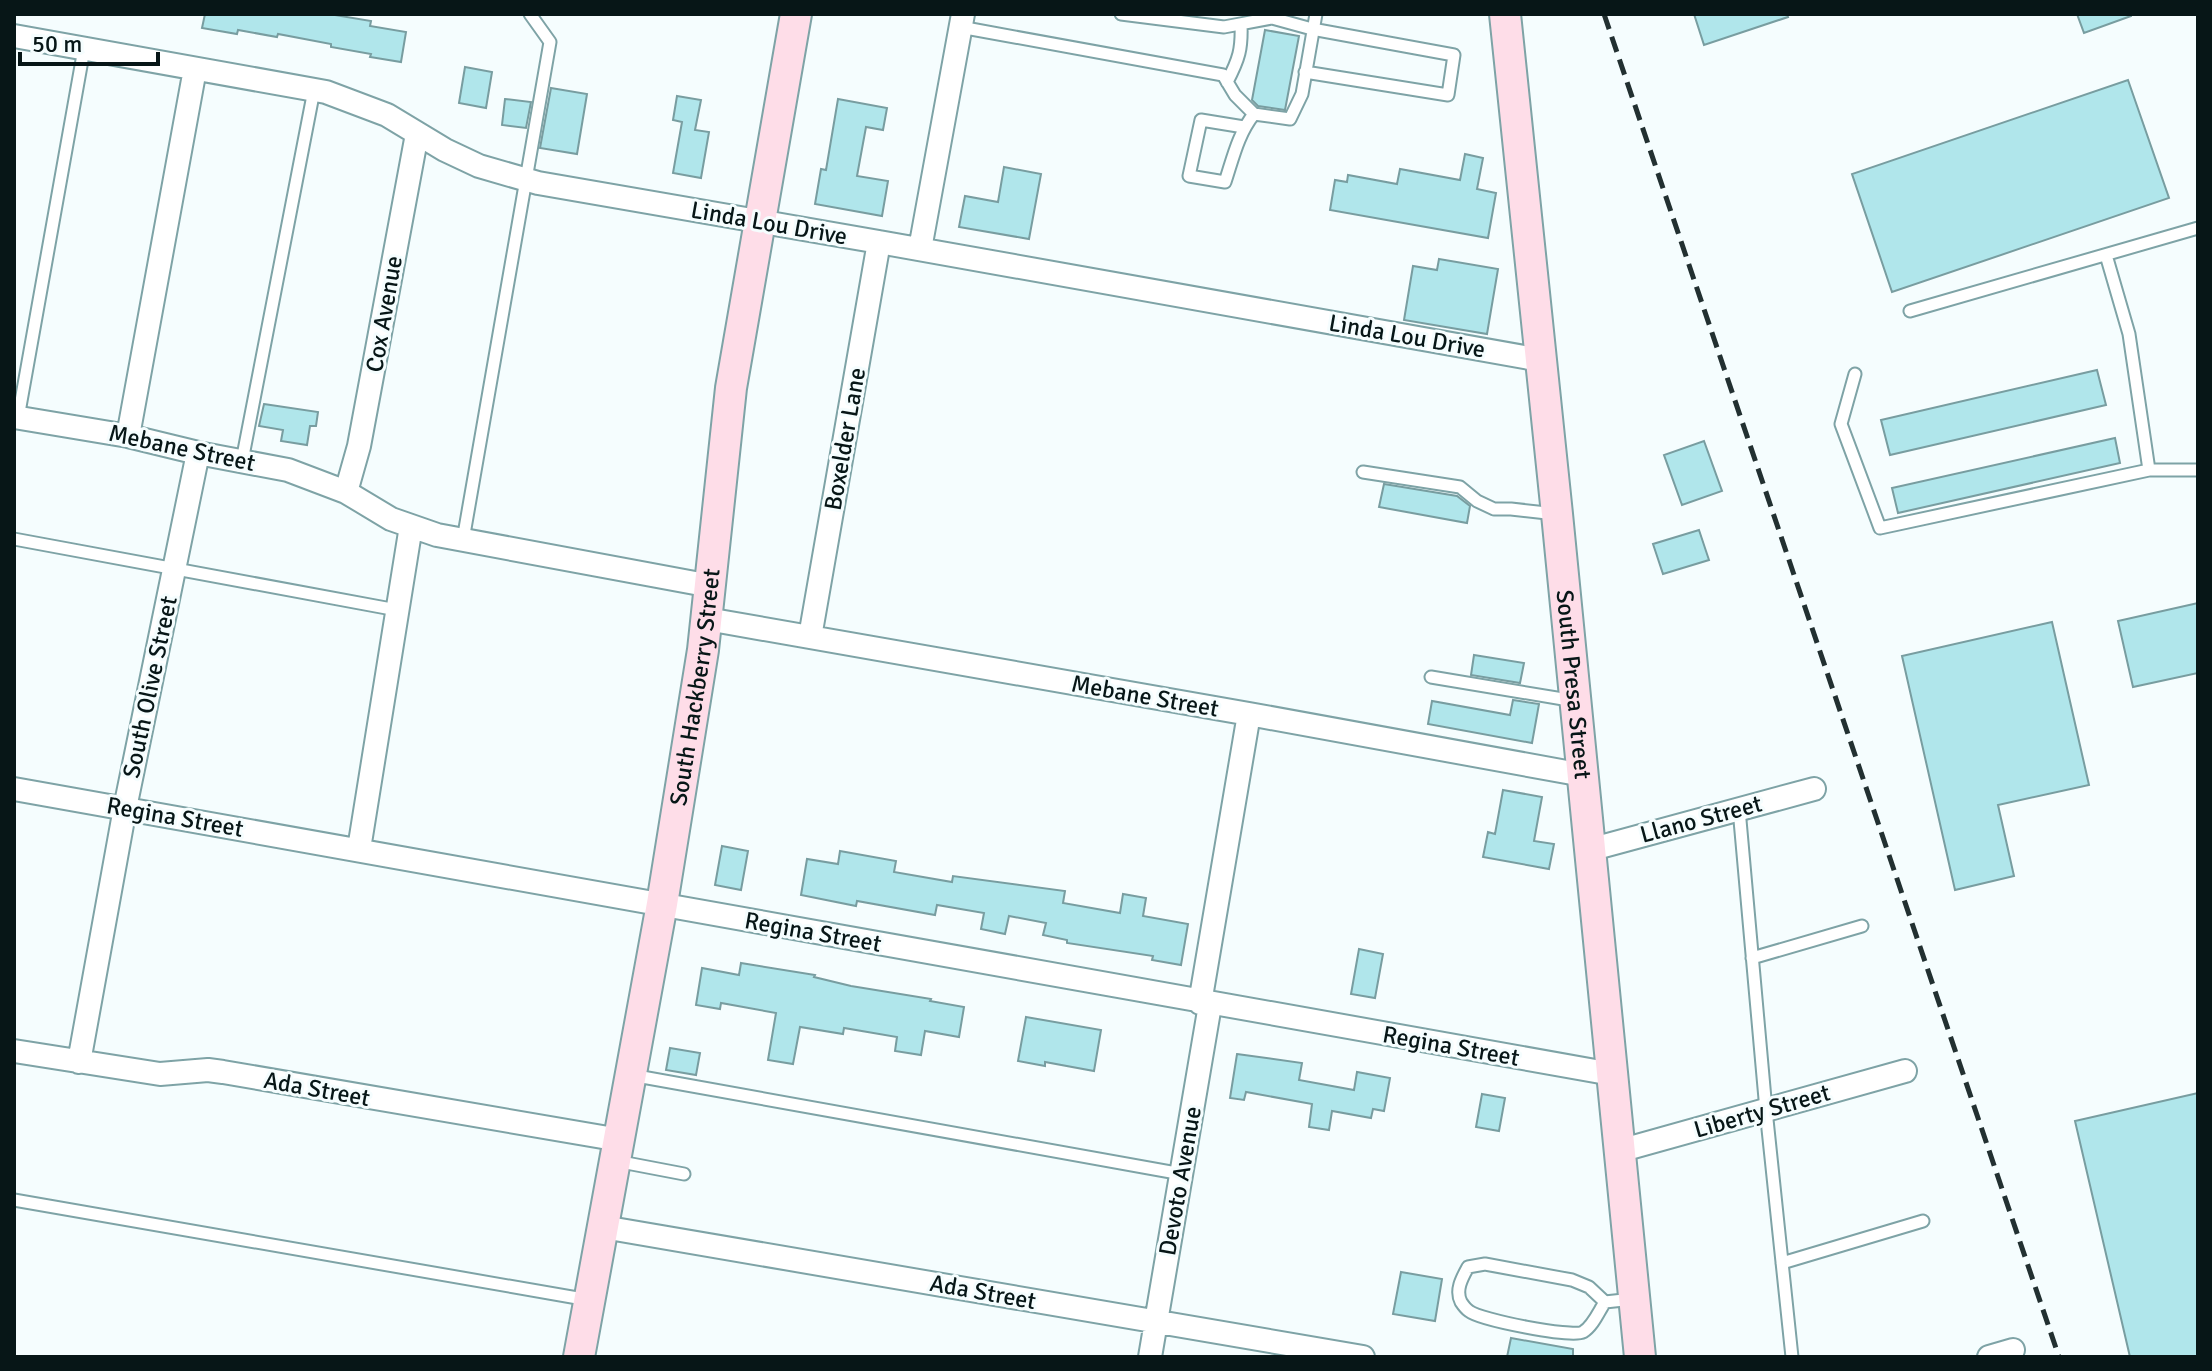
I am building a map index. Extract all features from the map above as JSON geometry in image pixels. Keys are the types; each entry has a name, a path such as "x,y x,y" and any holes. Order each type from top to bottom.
{"main road":[{"name":"South Hackberry Street","path":"579,1357 662,904 707,619 731,388 796,14"},
{"name":"South Presa Street","path":"1505,14 1619,1151 1619,1300 1640,1357"}],"street":[{"path":"920,249 962,20"},
{"name":"Linda Lou Drive","path":"14,36 314,90 358,102 479,166 526,180 1541,360"},
{"path":"128,436 195,69"},
{"name":"Cox Avenue","path":"346,492 359,446 417,134"},
{"name":"Boxelder Lane","path":"810,637 879,242"},
{"name":"Mebane Street","path":"16,418 128,436 288,470 346,492 374,510 411,526"},
{"name":"South Olive Street","path":"79,1062 125,808 198,453"},
{"path":"359,849 411,526 437,535 711,586"},
{"name":"Mebane Street","path":"707,619 1583,775"},
{"name":"Devoto Avenue","path":"1150,1357 1182,1174 1249,714"},
{"name":"Regina Street","path":"14,789 1205,1004 1612,1074"},
{"name":"Llano Street","path":"1589,850 1814,789"},
{"name":"Ada Street","path":"14,1051 160,1074 208,1070 223,1072 618,1150"},
{"name":"Liberty Street","path":"1619,1151 1905,1071"},
{"name":"Ada Street","path":"603,1227 1363,1357"},
{"path":"1989,1357 2013,1350"}],"lane":[{"path":"463,540 550,42 530,14"},
{"path":"1121,14 1224,27 1272,18 1312,29 1454,55 1448,95 1305,72"},
{"path":"962,20 1223,75 1235,95 1254,114 1290,119 1302,94 1316,14"},
{"path":"1227,82 1239,61 1241,24"},
{"path":"16,418 84,49"},
{"path":"242,461 314,90"},
{"path":"1244,127 1201,120 1189,176 1225,182 1244,127 1254,114"},
{"path":"1910,311 2198,228"},
{"path":"2106,255 2129,334 2149,470"},
{"path":"1855,374 1841,424 1880,528 2149,470 2198,470"},
{"path":"1363,472 1460,487 1477,501 1494,509 1557,514"},
{"path":"14,539 397,610"},
{"path":"1431,677 1575,701"},
{"path":"1739,808 1792,1357"},
{"path":"1752,958 1862,926"},
{"path":"631,1075 1182,1174"},
{"path":"618,1150 684,1174"},
{"path":"14,1200 589,1300"},
{"path":"1782,1263 1923,1221"},
{"path":"1485,1264 1572,1280 1619,1300 1582,1333 1567,1334 1470,1313 1460,1300 1459,1281 1468,1267 1485,1264"}],"building":[{"path":"205,14 329,14 371,21 370,26 406,32 401,62 278,34 277,37 238,30 237,34 202,28"},
{"path":"1694,14 1787,14 1788,17 1704,45"},
{"path":"2077,14 2131,14 2131,16 2084,33"},
{"path":"1265,30 1299,36 1285,110 1258,106 1252,100"},
{"path":"465,67 492,72 486,108 459,103"},
{"path":"2128,80 2169,198 1892,292 1852,174"},
{"path":"551,88 587,94 577,154 540,148"},
{"path":"677,96 701,100 695,130 709,132 701,178 673,173 682,122 673,120"},
{"path":"505,99 531,102 526,128 502,125"},
{"path":"838,99 887,108 883,130 866,127 857,176 888,181 882,216 815,204 821,169 826,170"},
{"path":"1465,154 1483,158 1477,189 1496,193 1488,238 1330,210 1335,180 1347,182 1348,175 1397,184 1400,169 1460,180"},
{"path":"1004,167 1041,174 1029,239 959,227 965,196 998,202"},
{"path":"1439,259 1498,269 1487,334 1404,320 1413,266 1437,270"},
{"path":"2097,370 2106,405 1890,455 1881,420"},
{"path":"264,404 318,412 316,426 310,426 307,445 281,441 283,430 259,426"},
{"path":"2115,438 2120,463 1898,513 1892,488"},
{"path":"1704,441 1722,491 1682,505 1664,455"},
{"path":"1384,484 1457,496 1470,506 1467,523 1379,507"},
{"path":"1699,530 1709,560 1663,574 1653,544"},
{"path":"2198,603 2198,673 2133,687 2118,621"},
{"path":"2052,622 2089,785 1998,805 2014,876 1955,890 1902,656"},
{"path":"1474,655 1524,663 1520,683 1471,675"},
{"path":"1513,700 1539,704 1532,743 1428,724 1432,701 1510,715"},
{"path":"1503,790 1542,797 1534,841 1554,844 1549,869 1483,857 1488,832 1495,834"},
{"path":"722,846 748,851 741,890 715,885"},
{"path":"840,851 896,861 894,872 952,882 953,876 1065,891 1063,903 1120,913 1123,894 1146,898 1143,916 1188,924 1181,965 1152,960 1153,956 1067,943 1067,940 1043,935 1046,923 1009,916 1005,934 981,929 984,913 937,905 935,915 857,901 856,906 801,895 807,859 838,864"},
{"path":"1359,949 1383,954 1375,998 1351,994"},
{"path":"741,963 815,975 851,986 964,1007 959,1037 925,1031 921,1055 895,1051 897,1037 844,1028 843,1034 800,1027 793,1064 768,1060 776,1013 721,1003 720,1009 696,1005 702,968 739,975"},
{"path":"1026,1017 1101,1030 1094,1071 1045,1062 1045,1066 1018,1061"},
{"path":"670,1048 700,1053 696,1075 666,1070"},
{"path":"1237,1054 1302,1063 1299,1080 1354,1090 1357,1072 1390,1078 1384,1111 1373,1109 1371,1118 1332,1111 1329,1130 1309,1127 1312,1104 1246,1092 1244,1100 1230,1098"},
{"path":"2198,1093 2198,1357 2130,1357 2075,1121"},
{"path":"1482,1094 1505,1098 1499,1131 1476,1127"},
{"path":"1401,1272 1442,1279 1435,1321 1393,1314"},
{"path":"1511,1338 1573,1349 1573,1357 1507,1357"}],"railway":[{"path":"1604,14 2059,1357"}]}
